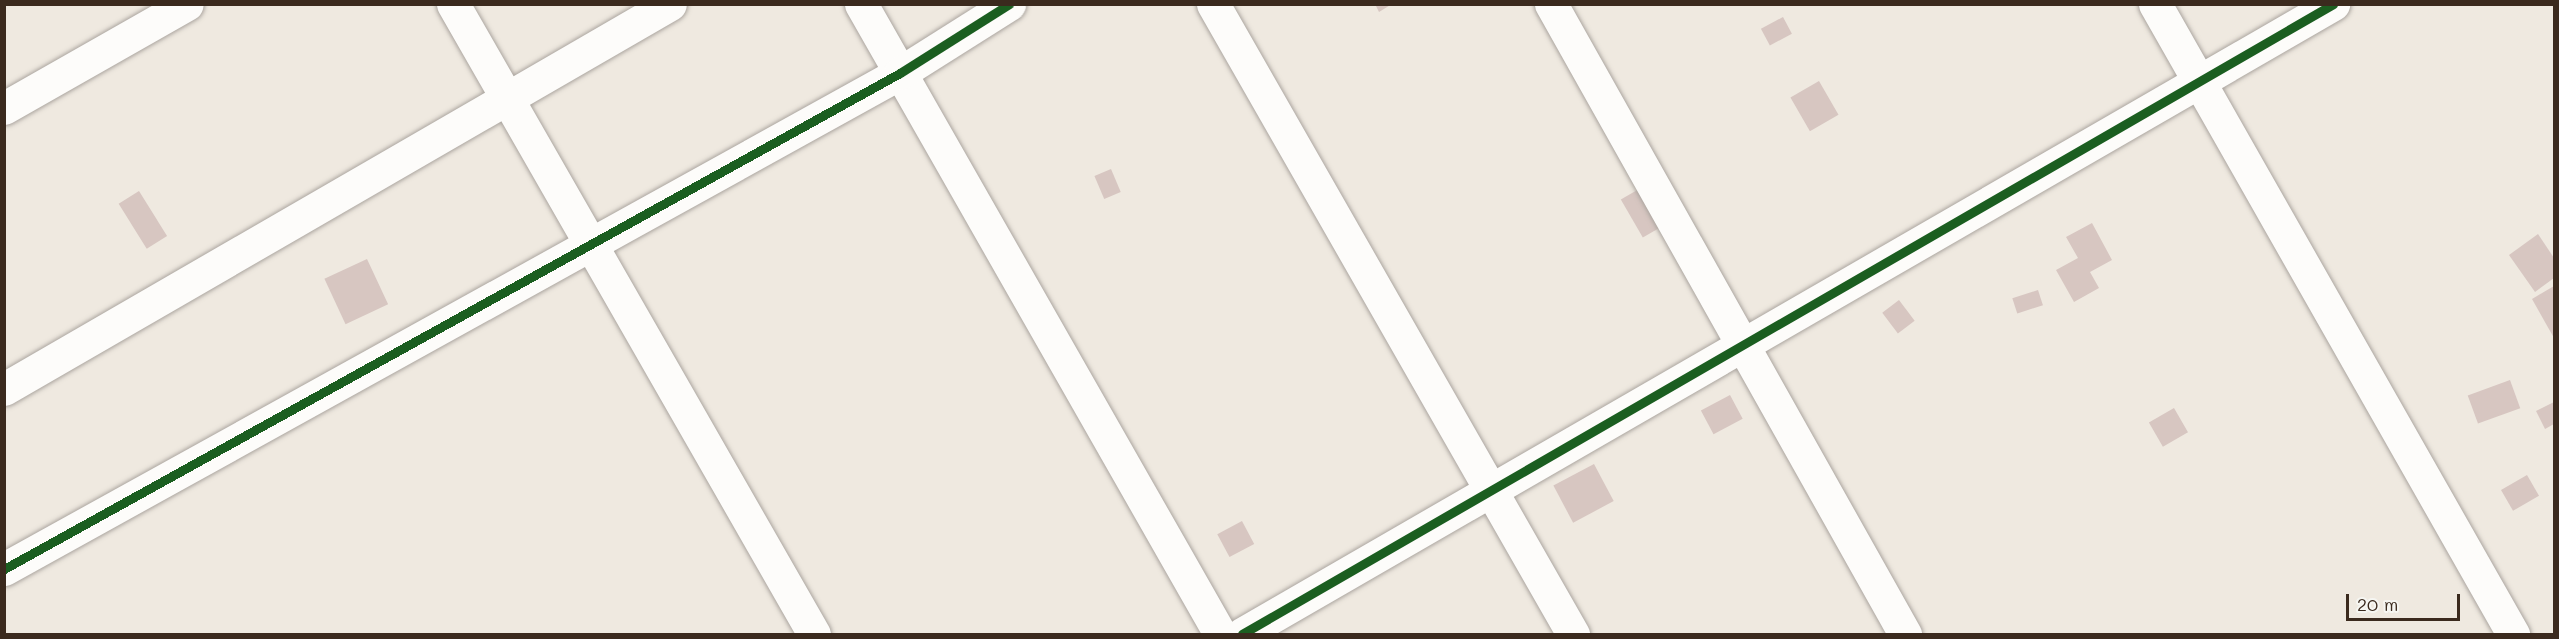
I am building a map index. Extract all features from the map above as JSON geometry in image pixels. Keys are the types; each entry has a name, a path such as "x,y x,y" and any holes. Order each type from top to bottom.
{"street":[{"path":"4,108 187,4"},
{"path":"453,4 814,634"},
{"path":"4,388 670,4"},
{"path":"861,4 1220,634"},
{"path":"4,569 900,73 1009,4"},
{"path":"1213,4 1573,634"},
{"path":"1551,4 1745,344 1905,634"},
{"path":"2155,4 2513,634"},
{"path":"1242,634 2333,4"}],"building":[{"path":"1375,4 1392,4 1379,12"},
{"path":"1783,17 1792,34 1770,46 1761,29"},
{"path":"1819,81 1838,115 1810,131 1790,98"},
{"path":"1111,169 1121,192 1104,199 1094,176"},
{"path":"1639,189 1661,227 1643,238 1621,200"},
{"path":"139,191 167,236 147,249 119,204"},
{"path":"2092,223 2112,260 2090,272 2099,288 2074,302 2056,270 2078,258 2066,237"},
{"path":"2538,234 2554,258 2554,278 2535,292 2509,255"},
{"path":"367,259 388,304 346,324 324,279"},
{"path":"2554,286 2554,338 2532,299"},
{"path":"2038,290 2043,305 2017,314 2012,298"},
{"path":"1899,300 1915,321 1898,333 1882,313"},
{"path":"2510,380 2520,408 2478,424 2468,395"},
{"path":"1730,395 1743,419 1714,434 1701,410"},
{"path":"2554,402 2554,424 2545,429 2536,411"},
{"path":"2174,408 2188,432 2163,447 2149,423"},
{"path":"1594,464 1614,501 1573,523 1553,486"},
{"path":"2527,475 2539,496 2513,511 2501,490"},
{"path":"1242,521 1254,544 1229,557 1217,534"}],"cycle path":[{"path":"4,569 900,73 1009,4"},
{"path":"1242,634 2333,4"}]}
